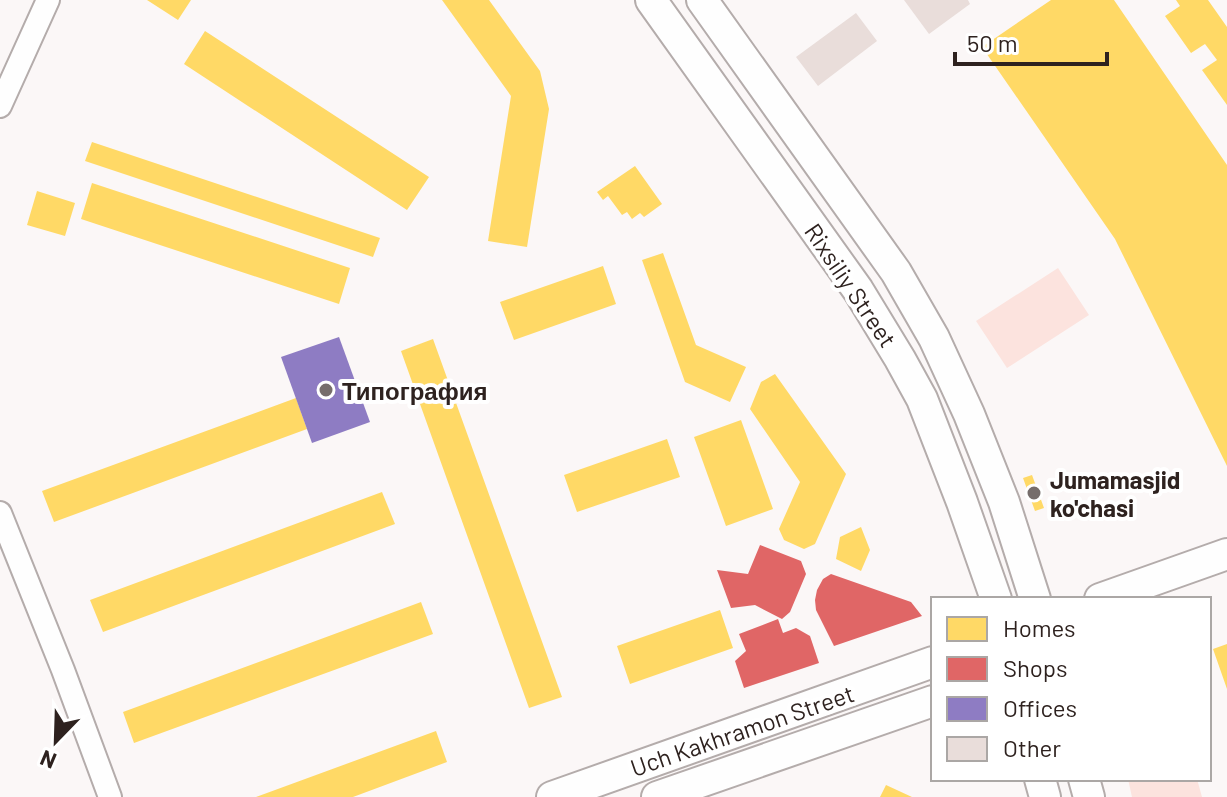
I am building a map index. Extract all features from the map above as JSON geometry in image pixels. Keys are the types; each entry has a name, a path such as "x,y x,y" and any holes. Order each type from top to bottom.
{"main road":[{"name":"Rixsiliy Street","path":"651,0 880,325 922,399 995,597"},
{"name":"Rixsiliy Street","path":"702,0 875,241 934,338 1004,502 1034,597"},
{"path":"840,265 853,271 865,267 874,256 875,241"},
{"path":"1106,597 1227,554"},
{"name":"Uch Kakhramon Street","path":"552,797 931,663"},
{"name":"Uch Kakhramon Street","path":"657,797 931,702"}],"street":[{"path":"0,106 48,0"},
{"path":"0,513 110,797"}],"shaded area":[{"path":"1058,268 1089,315 1007,368 976,321"},
{"path":"1128,781 1198,781 1202,797 1132,797"}],"building: Homes":[{"path":"147,0 191,0 178,20"},
{"path":"442,0 489,0 540,71 549,109 527,247 488,241 511,96"},
{"path":"1051,0 1114,0 1227,165 1227,466 1115,239 982,47"},
{"path":"1176,0 1208,0 1227,27 1227,105 1202,70 1217,60 1205,44 1191,53 1165,16 1180,6"},
{"path":"205,31 429,177 407,210 184,64"},
{"path":"92,142 380,238 373,257 85,161"},
{"path":"635,166 662,204 644,217 640,213 632,219 627,212 622,215 608,196 603,200 597,192"},
{"path":"92,183 350,268 339,304 81,219"},
{"path":"37,191 75,203 65,236 27,225"},
{"path":"663,253 696,345 746,367 730,402 685,382 642,260"},
{"path":"603,266 616,304 514,340 500,302"},
{"path":"433,339 562,697 529,708 401,351"},
{"path":"775,374 846,474 815,544 804,549 784,540 779,529 800,482 750,409 761,382"},
{"path":"296,398 307,429 54,522 42,491"},
{"path":"741,420 773,509 726,526 694,437"},
{"path":"667,439 680,477 577,512 564,475"},
{"name":"Jumamasjid ko'chasi","path":"1032,475 1044,508 1035,511 1023,478"},
{"path":"382,492 395,524 103,632 90,600"},
{"path":"861,527 870,550 861,571 836,559 840,537"},
{"path":"421,602 433,634 134,743 123,712"},
{"path":"720,610 733,648 630,684 617,646"},
{"path":"1227,644 1227,689 1213,649"},
{"path":"436,731 447,762 353,797 256,797"},
{"path":"886,785 912,797 880,797"}],"building: Shops":[{"path":"760,545 801,561 806,574 790,612 782,619 755,605 731,608 717,570 748,574"},
{"path":"831,574 911,602 922,616 834,646 816,610 815,600 823,579"},
{"path":"778,619 783,633 796,628 810,636 819,663 744,688 735,661 746,651 739,634"}],"building: Offices":[{"name":"Типография","path":"339,337 370,422 312,443 281,357"}],"building: Other":[{"path":"904,0 968,0 970,4 929,34"},
{"path":"856,13 877,41 818,86 796,57"}],"place":[{"name":"Типография","path":"326,390"},
{"name":"Jumamasjid ko'chasi","path":"1034,493"}]}
